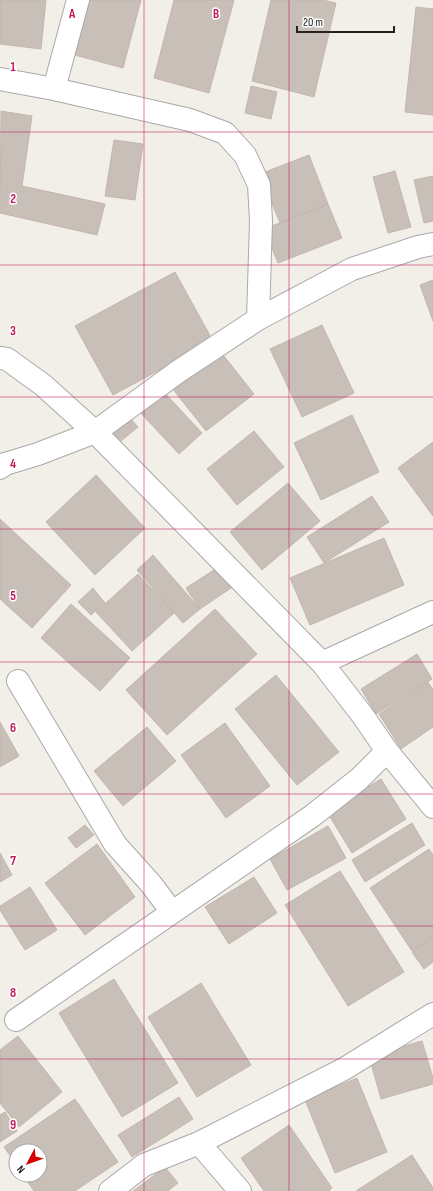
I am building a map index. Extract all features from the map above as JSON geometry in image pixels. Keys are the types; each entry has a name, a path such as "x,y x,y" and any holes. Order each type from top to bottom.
{"street":[{"path":"54,89 78,0"},
{"path":"0,78 190,120 225,133 245,155 259,186 261,221 258,319"},
{"path":"0,468 5,464 38,454 95,432 178,370 258,319 352,269 418,246 433,244"},
{"path":"0,358 7,359 44,385 95,432 322,662 363,716 387,751 433,807"},
{"path":"322,662 433,612"},
{"path":"18,681 115,844 151,884 172,912"},
{"path":"16,1020 312,816 359,779 387,751"},
{"path":"110,1191 144,1165 199,1143 344,1069 433,1014"},
{"path":"199,1143 240,1191"}],"building":[{"path":"0,0 46,0 41,49 0,44"},
{"path":"85,0 141,0 123,68 71,54"},
{"path":"174,0 234,0 209,93 154,78"},
{"path":"271,0 323,0 336,3 314,97 252,81"},
{"path":"416,7 433,9 433,115 405,112"},
{"path":"251,86 277,92 271,119 245,113"},
{"path":"1,111 32,116 22,186 105,204 97,235 0,213"},
{"path":"114,140 143,144 135,200 105,196"},
{"path":"309,155 328,204 280,223 260,174"},
{"path":"395,171 411,227 388,233 373,177"},
{"path":"433,176 433,221 424,223 414,180"},
{"path":"328,204 342,238 278,263 264,229"},
{"path":"175,272 213,341 113,395 75,326"},
{"path":"433,280 433,321 420,285"},
{"path":"322,325 354,393 302,417 270,349"},
{"path":"220,351 254,394 206,431 172,388"},
{"path":"161,389 202,433 179,454 138,410"},
{"path":"352,415 379,472 321,500 294,443"},
{"path":"128,416 138,427 116,445 107,434"},
{"path":"254,431 284,467 237,505 207,469"},
{"path":"433,442 433,516 398,468"},
{"path":"96,475 145,528 95,575 46,522"},
{"path":"288,483 320,521 262,570 230,532"},
{"path":"372,496 389,522 324,563 307,537"},
{"path":"0,519 71,585 32,628 0,599"},
{"path":"384,538 404,585 310,625 290,578"},
{"path":"153,555 200,609 183,623 137,570"},
{"path":"217,568 231,588 200,609 186,588"},
{"path":"138,574 174,613 132,651 96,612"},
{"path":"93,588 105,603 91,615 78,602"},
{"path":"71,604 130,658 100,691 41,638"},
{"path":"215,609 257,654 167,735 126,690"},
{"path":"417,654 432,679 376,714 361,689"},
{"path":"276,675 339,752 297,785 235,709"},
{"path":"428,682 433,690 433,727 401,749 379,714"},
{"path":"0,722 19,756 0,767"},
{"path":"225,723 270,786 226,818 181,755"},
{"path":"147,727 176,761 123,806 94,771"},
{"path":"381,779 406,819 352,853 327,812"},
{"path":"412,823 425,845 365,882 352,860"},
{"path":"85,825 94,835 76,848 68,838"},
{"path":"328,826 346,858 287,890 270,859"},
{"path":"97,844 135,897 85,935 45,883"},
{"path":"429,849 433,855 433,937 412,951 370,888"},
{"path":"0,853 12,875 0,882"},
{"path":"340,871 404,972 348,1006 285,905"},
{"path":"254,877 277,913 229,944 205,907"},
{"path":"30,887 57,930 25,950 0,910 0,906"},
{"path":"433,937 433,962 424,969 412,952"},
{"path":"114,979 178,1083 122,1117 59,1013"},
{"path":"201,983 251,1065 197,1097 148,1017"},
{"path":"18,1036 62,1092 19,1127 0,1103 0,1050"},
{"path":"422,1041 433,1078 433,1084 381,1099 369,1056"},
{"path":"357,1078 387,1152 335,1173 305,1100"},
{"path":"179,1097 193,1119 132,1157 118,1135"},
{"path":"75,1099 118,1162 75,1191 34,1191 28,1183 48,1183 48,1143 10,1143"},
{"path":"5,1112 17,1131 0,1142 0,1115"},
{"path":"289,1125 332,1188 329,1191 264,1191 241,1158"},
{"path":"8,1144 8,1153 4,1147"},
{"path":"412,1155 433,1188 433,1191 356,1191"},
{"path":"165,1167 178,1183 168,1191 133,1191"}]}
